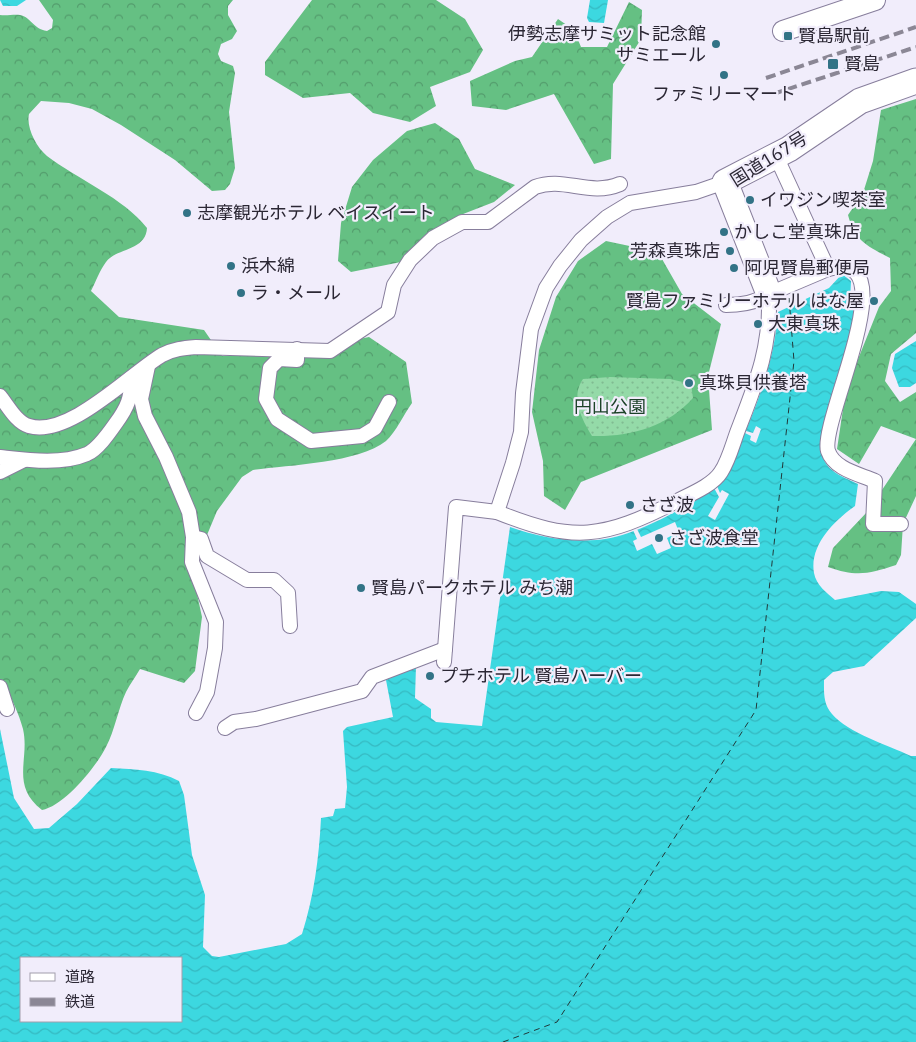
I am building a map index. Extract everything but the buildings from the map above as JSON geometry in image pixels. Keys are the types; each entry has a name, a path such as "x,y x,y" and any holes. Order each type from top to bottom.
{"highway":[{"name":"国道167号","path":"769,294 725,182 776,156 860,101 916,81"}],"street":[{"path":"783,31 875,0"},
{"path":"776,156 828,269"},
{"path":"497,512 513,463 520,432 531,329 546,288 560,266 581,240 600,223 630,203 696,192 725,182"},
{"path":"0,396 20,421 30,426 49,426 73,418 96,405 163,354 177,349 196,347 330,351 388,312 394,285 410,260 433,238 462,222 488,222 535,187 543,184 556,183 596,190 620,184"},
{"path":"726,306 741,305 828,269 847,266 853,269 861,281 863,297 858,328 828,430 828,450 837,465 875,481 873,524 901,524"},
{"path":"225,728 234,722 256,719 362,691 372,677 445,656 456,507 497,512 554,532 596,533 636,520 665,507 715,478 721,472 736,436 764,359 770,325 769,294"},
{"path":"297,349 297,360 279,359 270,368 266,399 277,418 311,440 362,436 375,428 389,402"},
{"path":"148,366 141,399 145,416 166,457 189,512 193,537 192,562 216,622 215,648 207,692 196,713"},
{"path":"0,457 25,460 60,460 88,453 108,434 126,409 132,393 131,378"},
{"path":"0,472 25,460"},
{"path":"193,537 201,540 207,556 247,580 274,580 288,594 290,626"},
{"path":"0,686 7,709"}],"green space":[{"path":"39,0 233,0 228,6 228,15 237,31 232,39 221,44 218,54 221,61 233,66 235,73 229,112 235,168 230,184 225,190 212,191 175,160 121,125 92,109 69,103 41,101 29,114 30,131 47,156 126,207 147,228 142,241 116,254 106,262 91,291 119,317 204,330 222,356 283,355 369,337 406,362 412,403 390,437 374,448 341,459 253,470 242,477 217,511 192,571 202,617 195,671 184,683 140,669 126,692 109,740 95,765 69,794 51,807 42,810 32,801 27,791 23,771 25,740 23,729 10,696 4,685 0,684 0,15 24,16 38,28 47,31 52,28 53,20"},
{"path":"312,0 436,0 465,19 483,50 470,72 430,87 436,106 410,122 373,113 350,93 303,98 265,75 265,62"},
{"path":"629,2 642,10 641,39 613,84 611,159 594,164 554,94 506,110 472,106 470,81 515,61 532,57 558,19 574,30 581,47 607,47"},
{"path":"916,99 916,333 891,354 885,381 900,402 916,392 916,439 881,426 859,464 837,449 846,389 879,307 891,291 890,258 875,250 858,237 848,215 863,193 873,161 881,110"},
{"path":"435,123 459,139 475,169 515,185 494,202 458,216 424,236 401,262 351,272 338,261 341,223 352,187 373,160 407,131"},
{"path":"606,241 658,252 682,294 721,324 708,376 712,430 581,482 565,510 544,496 543,461 532,412 539,350 556,297 578,261"},
{"name":"円山公園","path":"610,377 670,379 691,384 693,398 672,416 647,428 620,435 592,436 581,416 577,401 579,386 583,379"},
{"path":"916,439 916,496 903,524 901,555 896,565 878,571 862,573 847,572 828,567 833,548 868,511"}],"water":[{"path":"0,0 26,0 17,6 3,6"},
{"path":"590,0 608,0 604,23 589,22 587,18"},
{"path":"842,274 851,281 850,302 858,302 857,315 827,412 822,449 824,460 830,468 839,475 858,484 855,506 839,518 825,534 815,553 815,577 825,592 835,600 881,591 899,592 916,604 916,618 864,666 833,672 824,680 827,706 839,721 858,733 880,743 911,756 916,756 916,1042 0,1042 0,729 14,798 34,829 49,828 77,804 111,768 155,772 179,781 184,795 192,855 205,895 203,947 212,956 219,957 286,944 302,934 306,920 315,877 321,818 333,816 335,809 345,808 347,787 343,731 347,727 393,717 386,680 416,666 415,698 431,709 431,718 436,722 482,726 510,527 531,534 564,539 597,540 612,538 646,526 679,510 722,482 726,477 743,437 766,376 776,334 778,312 829,288"},
{"path":"916,341 916,383 910,387 899,387 892,368 895,354"}],"pier":[{"path":"756,426 761,429 756,443 750,440 751,436 745,433 746,431 753,433"},
{"path":"717,486 720,493 722,490 729,494 715,520 708,516 719,497 714,488"},
{"path":"675,522 679,532 667,538 671,548 657,554 652,544 637,551 633,541 637,539 633,530 637,529 641,537"}],"ferry route":[{"path":"503,1042 557,1022 756,710 794,361 789,298"}],"railway":[{"path":"766,78 916,27"},
{"path":"773,94 916,47"}],"place":[{"name":"賢島駅前","path":"788,36"},
{"name":"伊勢志摩サミット記念館 サミエール","path":"716,44"},
{"name":"賢島","path":"833,64"},
{"name":"ファミリーマート","path":"724,75"},
{"name":"イワジン喫茶室","path":"750,200"},
{"name":"志摩観光ホテル ベイスイート","path":"187,213"},
{"name":"かしこ堂真珠店","path":"724,232"},
{"name":"芳森真珠店","path":"730,251"},
{"name":"浜木綿","path":"231,266"},
{"name":"阿児賢島郵便局","path":"734,268"},
{"name":"ラ・メール","path":"241,293"},
{"name":"賢島ファミリーホテル はな屋","path":"874,301"},
{"name":"大東真珠","path":"758,324"},
{"name":"真珠貝供養塔","path":"689,383"},
{"name":"さざ波","path":"630,505"},
{"name":"さざ波食堂","path":"659,538"},
{"name":"賢島パークホテル みち潮","path":"361,588"},
{"name":"プチホテル 賢島ハーバー","path":"430,676"}]}
